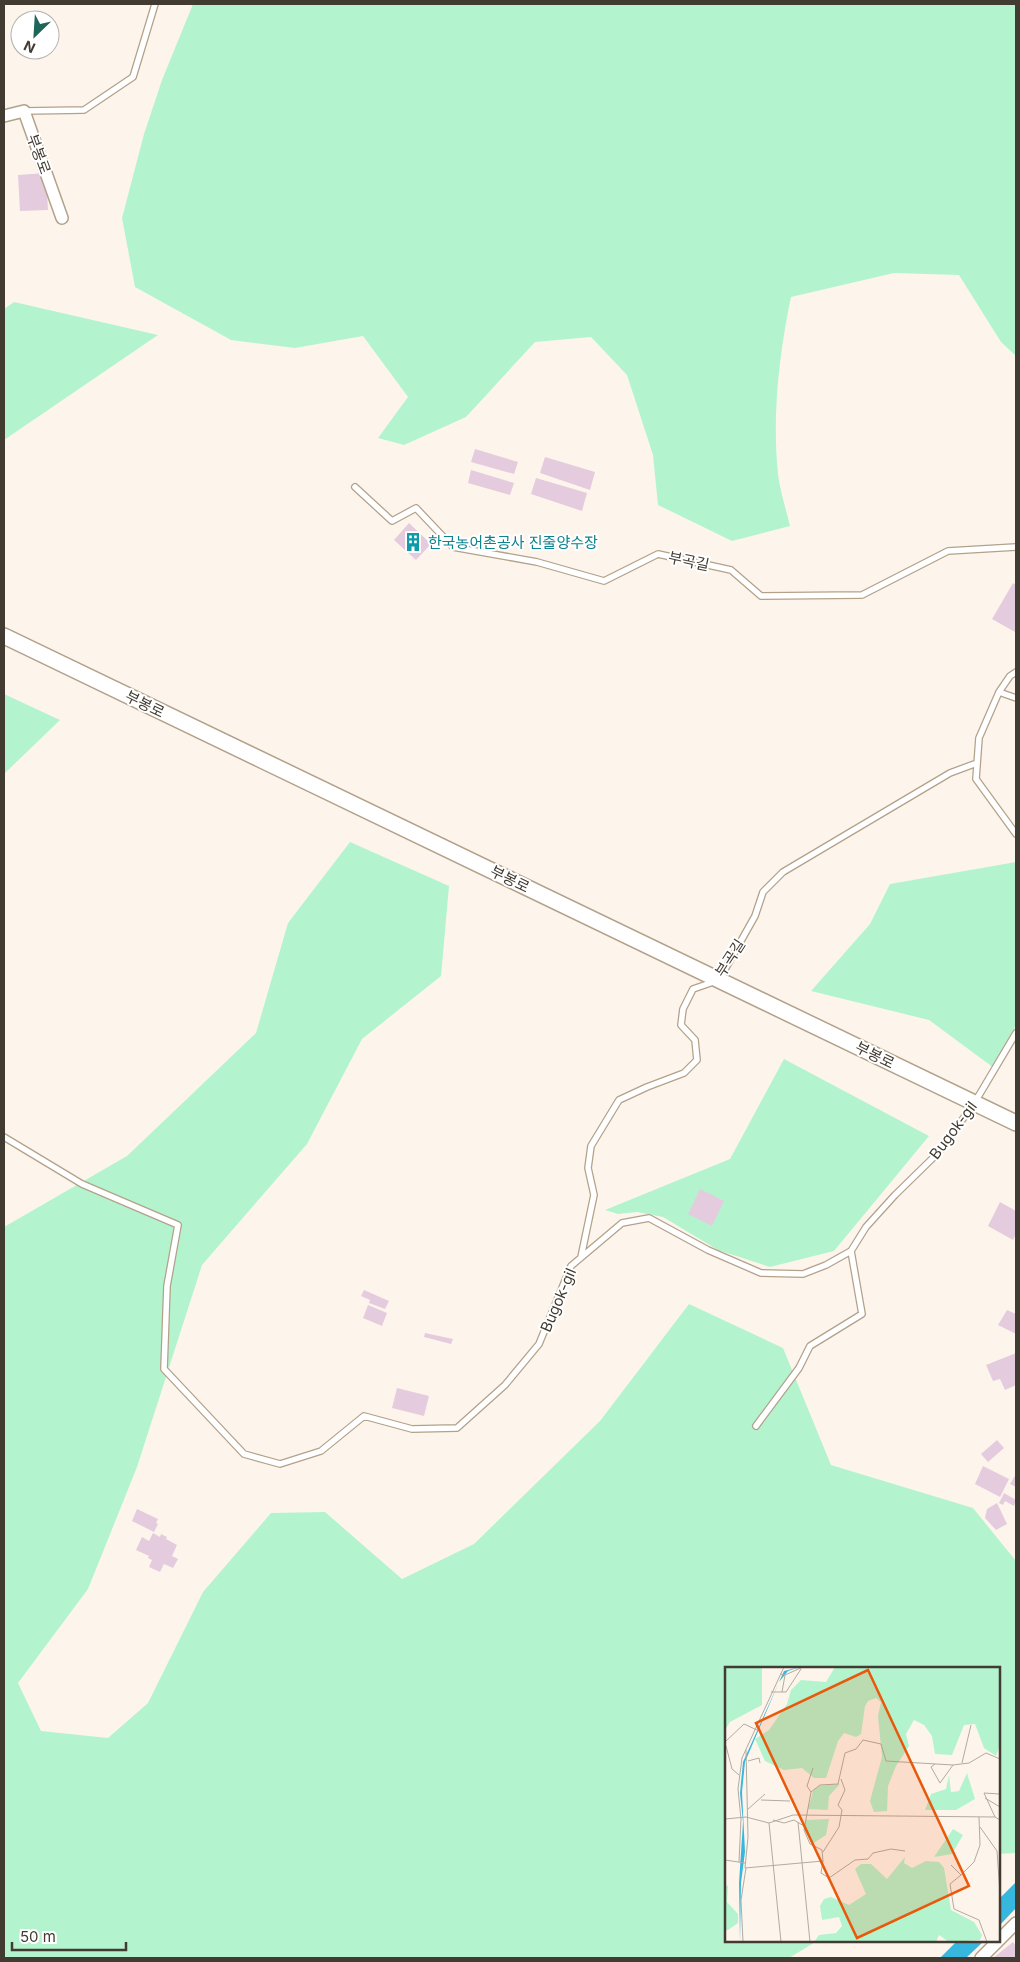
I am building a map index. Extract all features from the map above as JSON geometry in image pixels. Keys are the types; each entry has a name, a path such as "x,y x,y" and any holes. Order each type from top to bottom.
{"street":[{"path":"4,116 24,110"},
{"name":"부봉로","path":"24,110 62,218"},
{"name":"부봉로","path":"4,636 1016,1123"},
{"path":"1000,1940 1016,1923"},
{"path":"981,1958 998,1942"}],"lane":[{"path":"24,110 84,110 133,77 155,4"},
{"name":"부곡길","path":"356,487 392,521 416,508 454,547 537,562 604,581 658,554 731,570 761,596 862,595 948,551 1016,547"},
{"path":"1016,672 1010,676 999,692 979,738 976,779 1016,834"},
{"path":"999,692 1016,698"},
{"name":"부곡길","path":"581,1257 594,1195 588,1168 591,1146 619,1100 684,1073 697,1060 695,1040 681,1025 682,1009 693,989 719,980 755,916 763,892 784,872 950,773 977,763"},
{"name":"Bugok-gil","path":"4,1137 82,1184 178,1225 167,1286 164,1369 244,1454 280,1464 320,1451 364,1416 412,1429 457,1428 505,1386 539,1344 571,1266 622,1223 649,1218 708,1250 761,1274 803,1274 826,1265 852,1251 866,1227 895,1195 939,1152 975,1102 1016,1033"},
{"path":"756,1426 799,1368 810,1346 862,1314 852,1251"}],"green space":[{"path":"193,4 1016,4 1016,356 1001,342 959,275 894,273 791,297 780,363 776,407 776,452 779,480 790,526 732,541 658,505 653,455 627,375 591,337 535,342 466,417 404,445 378,438 408,397 363,336 295,348 231,340 135,287 122,218 144,134 162,80"},
{"path":"14,302 158,335 4,440 4,309"},
{"path":"4,694 60,720 4,774"},
{"path":"350,842 449,886 441,976 362,1039 307,1144 202,1265 137,1467 88,1589 18,1683 41,1731 108,1738 148,1703 203,1592 271,1513 325,1512 402,1579 474,1544 600,1421 689,1304 783,1348 831,1465 973,1508 1016,1561 1016,1853 1000,1854 1000,1667 725,1667 725,1942 815,1942 789,1958 4,1958 4,1227 127,1156 256,1033 288,923"},
{"path":"1016,862 1016,1025 994,1068 929,1020 811,991 870,924 890,884"},
{"path":"784,1059 929,1136 834,1251 770,1267 718,1250 663,1217 637,1212 618,1214 605,1210 730,1159"}],"water":[{"path":"1016,1882 1016,1908 1000,1925 1000,1898"},
{"path":"956,1942 983,1942 966,1958 940,1958"}],"building":[{"path":"46,173 48,210 20,211 18,175"},
{"path":"475,449 518,462 514,474 471,462"},
{"path":"545,457 595,472 590,490 540,473"},
{"path":"471,470 514,483 510,495 468,483"},
{"path":"536,478 587,493 582,511 531,494"},
{"name":"한국농어촌공사 진줄양수장","path":"409,523 431,544 416,560 394,540"},
{"path":"1013,583 1016,585 1015,632 992,619"},
{"path":"700,1189 724,1201 712,1226 688,1214"},
{"path":"1000,1202 1016,1211 1016,1234 1013,1240 988,1226"},
{"path":"364,1290 389,1301 385,1309 369,1303 370,1300 361,1296"},
{"path":"368,1305 387,1313 382,1326 363,1318"},
{"path":"1007,1310 1016,1314 1016,1334 998,1325"},
{"path":"425,1333 453,1339 451,1344 424,1337"},
{"path":"1016,1353 1016,1385 1005,1390 1000,1379 993,1381 986,1365"},
{"path":"397,1388 429,1396 424,1416 392,1408"},
{"path":"997,1440 1004,1448 988,1462 981,1454"},
{"path":"983,1466 1009,1479 1000,1497 975,1484"},
{"path":"1016,1474 1016,1487 1010,1484"},
{"path":"1004,1493 1016,1500 1014,1506 1005,1501 1003,1505 999,1503"},
{"path":"997,1503 1007,1524 996,1530 985,1518 987,1509"},
{"path":"137,1509 158,1519 154,1532 132,1521"},
{"path":"153,1533 160,1537 161,1534 167,1537 166,1539 177,1545 172,1556 178,1559 173,1568 164,1564 160,1572 149,1567 152,1560 148,1558 149,1556 136,1550 142,1537 149,1541"},
{"path":"1013,1942 1016,1946 1016,1958 993,1958"}],"place":[{"name":"한국농어촌공사 진줄양수장","path":"413,542"}]}
